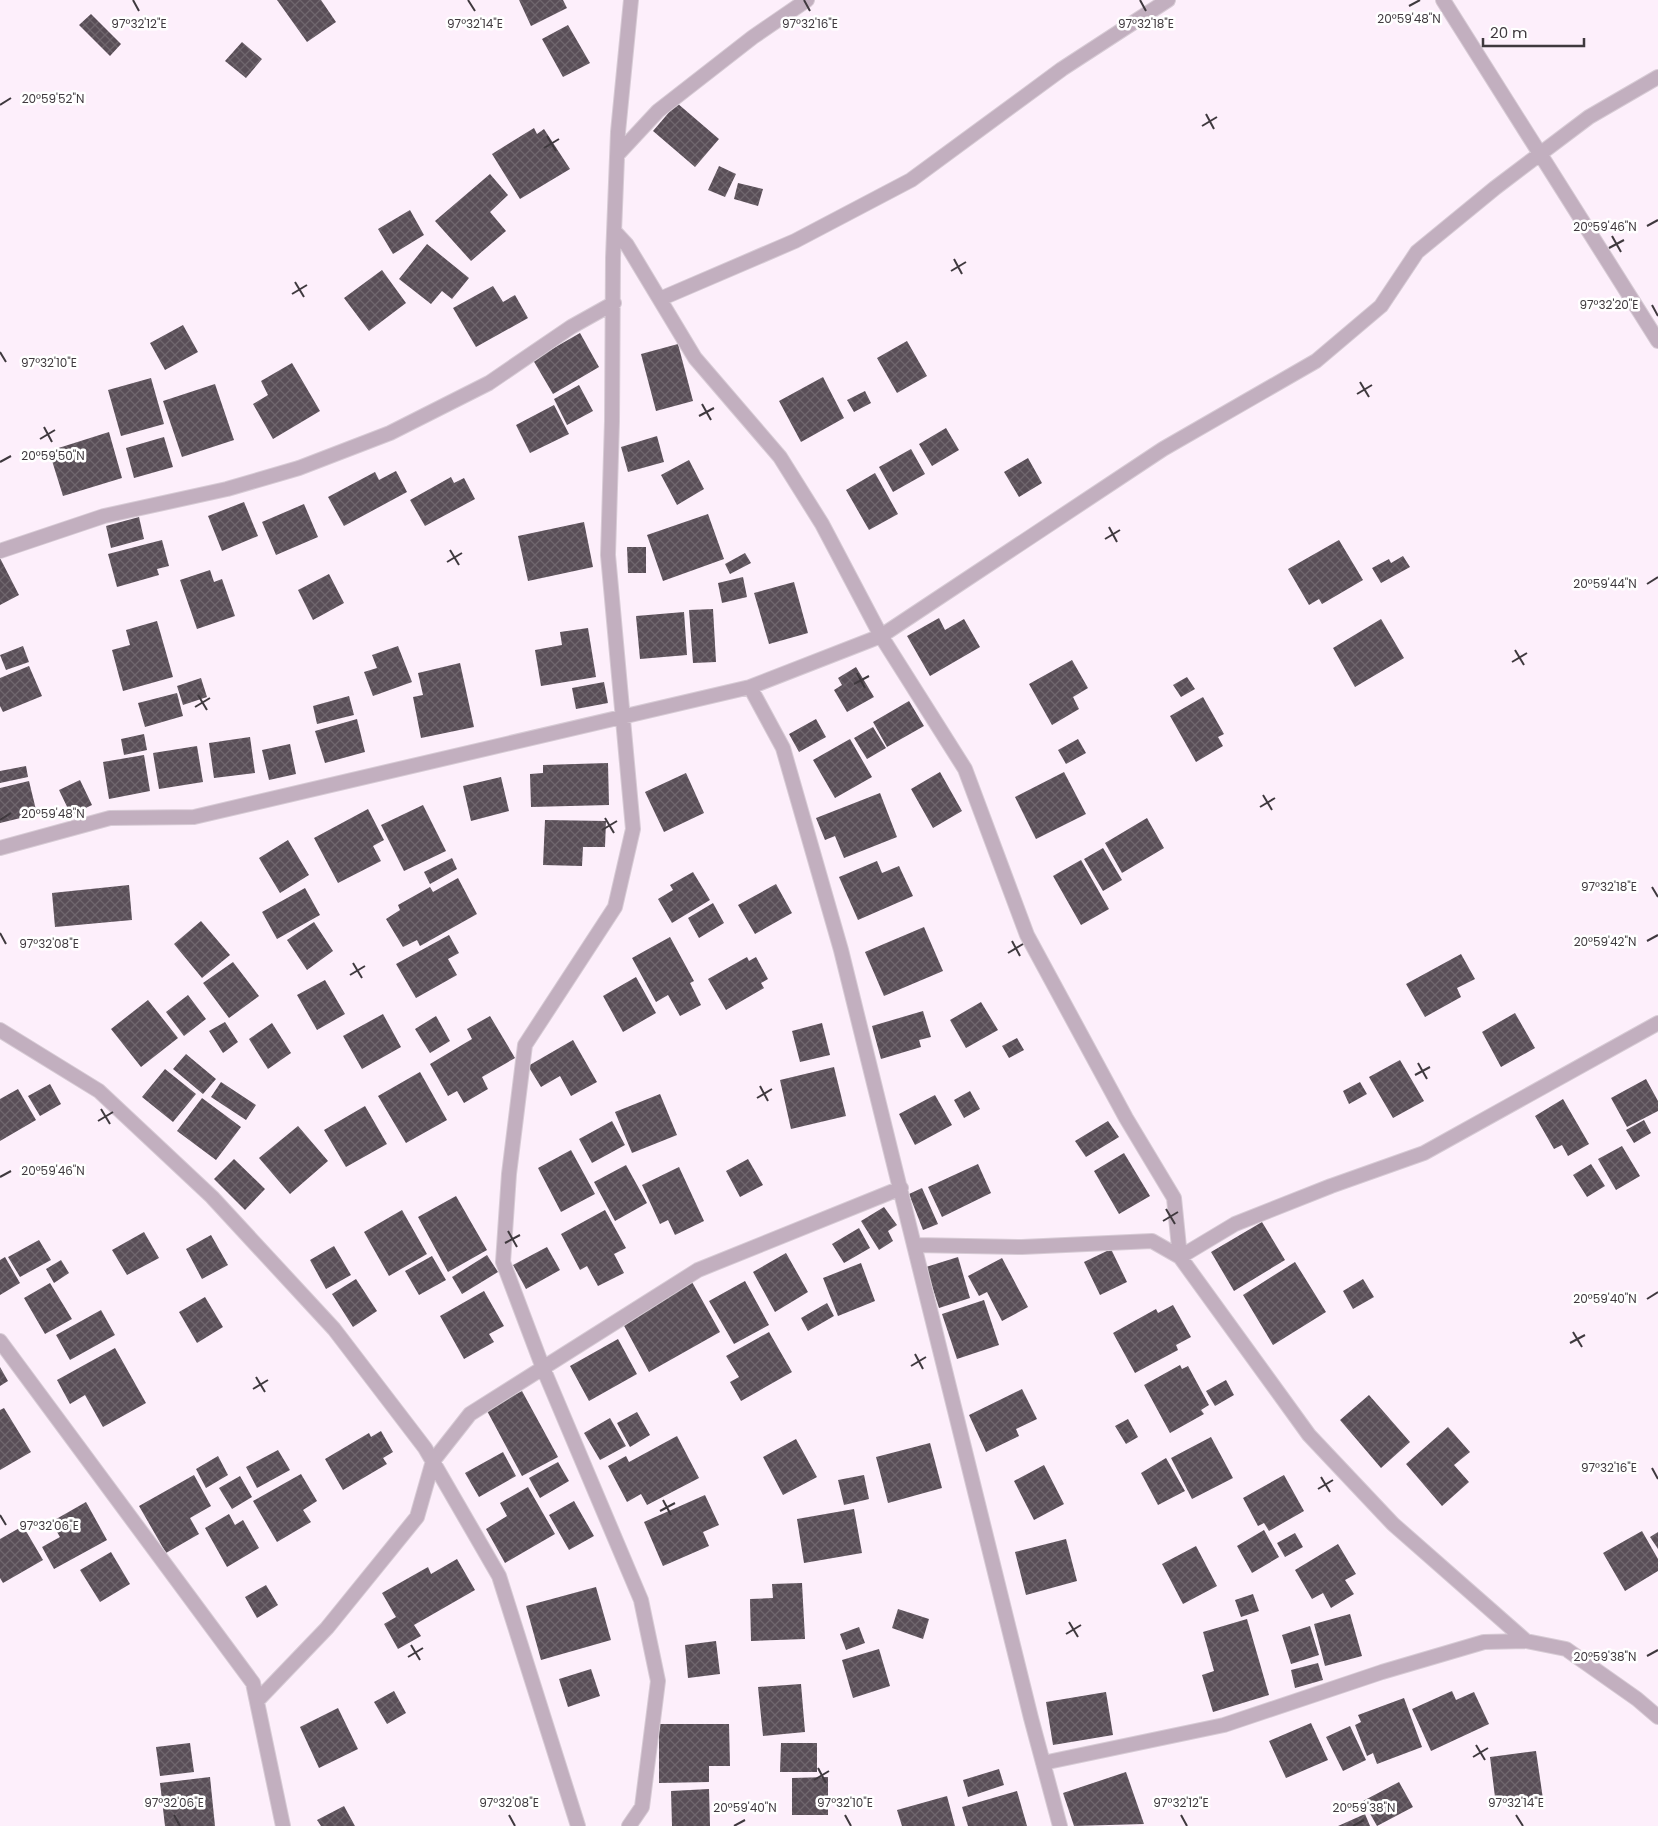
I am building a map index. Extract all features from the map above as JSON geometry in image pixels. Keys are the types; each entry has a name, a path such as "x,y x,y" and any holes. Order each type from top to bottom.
{"street":[{"path":"629,1826 642,1808 658,1681 641,1600 542,1368 503,1262 512,1154 525,1045 615,907 633,829 608,555 618,154 631,0"},
{"path":"618,154 658,111 753,37 807,0"},
{"path":"660,300 795,241 911,180 1062,69 1168,0"},
{"path":"1443,0 1658,340"},
{"path":"0,848 110,818 194,817 622,718 750,687 881,636 1163,449 1316,361 1381,306 1417,252 1589,117 1658,77"},
{"path":"615,232 627,245 695,358 780,457 822,524 881,636 965,769 1027,935 1126,1118 1174,1198 1180,1257"},
{"path":"0,551 104,516 227,489 299,468 390,433 489,383 571,327 614,303"},
{"path":"750,687 783,748 841,950 1060,1826"},
{"path":"1180,1257 1235,1224 1331,1186 1424,1153 1658,1023"},
{"path":"0,1030 99,1091 212,1197 334,1329 426,1448 499,1576 578,1826"},
{"path":"257,1701 327,1628 417,1517 433,1461 470,1414 698,1270 901,1188"},
{"path":"915,1245 1022,1247 1152,1241 1180,1257 1309,1435 1393,1524 1526,1641"},
{"path":"0,1341 253,1683 283,1826"},
{"path":"1043,1763 1224,1725 1382,1672 1484,1642 1526,1641 1566,1650 1637,1699 1658,1717"}],"building":[{"path":"277,0 321,0 336,22 307,42"},
{"path":"519,0 563,0 567,8 531,26"},
{"path":"91,14 121,44 110,56 79,25"},
{"path":"568,25 590,63 563,77 542,39"},
{"path":"242,42 262,59 246,78 225,61"},
{"path":"677,103 719,139 695,167 653,131"},
{"path":"534,128 537,134 544,129 570,169 520,199 492,154"},
{"path":"719,166 736,174 725,197 708,190"},
{"path":"490,174 508,195 490,212 506,231 471,261 435,221"},
{"path":"738,183 763,189 758,206 734,199"},
{"path":"410,210 424,235 393,254 378,229"},
{"path":"427,244 469,278 452,299 442,291 431,304 399,279"},
{"path":"382,270 406,303 369,331 344,298"},
{"path":"493,286 503,302 515,295 528,318 476,347 453,308"},
{"path":"183,325 198,352 165,370 150,343"},
{"path":"580,333 599,367 553,394 533,360"},
{"path":"907,341 927,376 897,393 877,358"},
{"path":"678,344 693,401 656,411 641,354"},
{"path":"292,363 320,411 273,439 253,404 268,395 261,381"},
{"path":"823,377 844,418 801,442 779,401"},
{"path":"151,378 164,424 121,436 108,390"},
{"path":"215,384 234,440 182,457 163,401"},
{"path":"579,385 593,411 567,425 554,399"},
{"path":"865,391 871,403 854,412 847,400"},
{"path":"554,405 569,434 530,453 516,425"},
{"path":"946,428 959,450 932,466 919,444"},
{"path":"109,432 122,478 63,496 49,451"},
{"path":"657,436 664,462 628,472 621,447"},
{"path":"164,437 173,467 134,478 126,448"},
{"path":"911,449 925,474 893,492 879,467"},
{"path":"1028,458 1042,483 1019,497 1004,472"},
{"path":"689,460 704,489 677,505 661,475"},
{"path":"396,471 407,492 344,526 328,497 375,472 379,480"},
{"path":"875,473 898,514 869,530 846,490"},
{"path":"451,477 454,483 464,478 475,499 425,526 410,500"},
{"path":"244,502 258,536 222,551 208,516"},
{"path":"304,504 318,537 276,555 262,522"},
{"path":"708,514 724,559 663,581 647,535"},
{"path":"139,517 144,539 111,548 106,526"},
{"path":"584,522 593,567 528,581 518,536"},
{"path":"162,540 169,566 157,569 159,575 117,587 108,554"},
{"path":"1339,540 1363,580 1322,604 1319,599 1309,605 1288,569"},
{"path":"627,547 646,547 646,573 628,573"},
{"path":"745,553 751,563 730,574 725,564"},
{"path":"1403,556 1410,567 1381,583 1372,568 1389,559 1391,563"},
{"path":"0,558 19,595 0,605"},
{"path":"210,570 214,582 222,579 235,616 197,629 180,580"},
{"path":"329,574 344,603 313,620 298,590"},
{"path":"743,577 747,597 722,603 718,583"},
{"path":"794,582 808,633 769,644 754,593"},
{"path":"713,609 716,662 693,663 689,610"},
{"path":"684,612 687,655 640,659 636,616"},
{"path":"939,618 945,630 964,619 980,647 930,676 907,636"},
{"path":"1381,619 1404,658 1355,687 1333,648"},
{"path":"157,621 173,677 123,691 112,650 130,645 126,630"},
{"path":"588,628 596,677 541,686 535,650 562,645 560,632"},
{"path":"23,646 29,662 6,670 0,655"},
{"path":"398,646 412,682 373,696 364,672 377,668 372,655"},
{"path":"1072,660 1088,688 1073,697 1079,709 1052,725 1029,684"},
{"path":"460,663 474,727 421,738 413,697 423,695 418,673"},
{"path":"29,666 42,696 3,712 0,706 0,678"},
{"path":"856,667 874,697 847,712 834,690 842,685 838,678"},
{"path":"1187,677 1195,689 1181,697 1173,685"},
{"path":"201,678 207,697 183,705 177,686"},
{"path":"604,682 608,703 576,709 572,688"},
{"path":"177,693 183,716 145,727 138,703"},
{"path":"349,696 354,715 317,724 313,706"},
{"path":"1203,697 1224,734 1218,737 1223,746 1196,762 1170,716"},
{"path":"909,701 924,726 887,747 873,722"},
{"path":"357,719 365,752 325,763 315,731"},
{"path":"816,719 826,737 799,752 789,734"},
{"path":"873,727 886,748 867,759 854,738"},
{"path":"144,734 147,750 124,755 121,739"},
{"path":"250,737 255,773 214,778 209,743"},
{"path":"850,739 872,777 835,798 813,760"},
{"path":"1078,739 1086,753 1066,764 1058,750"},
{"path":"290,744 296,774 269,780 262,750"},
{"path":"197,746 203,782 159,789 153,753"},
{"path":"144,755 150,791 109,799 103,762"},
{"path":"608,763 609,805 531,807 530,774 543,773 543,765"},
{"path":"26,766 28,777 0,783 0,771"},
{"path":"940,772 962,811 933,828 911,789"},
{"path":"1064,772 1086,814 1036,839 1015,797"},
{"path":"686,773 704,813 664,832 645,792"},
{"path":"501,777 509,811 471,821 463,786"},
{"path":"80,780 92,805 71,815 59,790"},
{"path":"29,781 37,814 0,823 0,788"},
{"path":"880,793 897,837 844,858 835,836 825,840 816,818"},
{"path":"423,805 446,851 404,871 381,825"},
{"path":"368,809 384,840 373,846 381,861 338,883 314,838"},
{"path":"1147,818 1164,848 1122,873 1105,843"},
{"path":"545,820 606,821 605,847 583,847 582,866 543,865"},
{"path":"288,840 309,875 280,893 259,858"},
{"path":"1103,848 1122,880 1103,891 1084,859"},
{"path":"452,858 457,869 430,884 424,872"},
{"path":"1081,860 1109,909 1081,925 1053,876"},
{"path":"877,861 882,873 899,866 913,896 858,920 839,877"},
{"path":"693,872 710,900 672,923 658,899 673,890 670,885"},
{"path":"458,878 477,914 420,946 417,940 403,947 386,919 400,910 398,905 430,887 433,892"},
{"path":"776,884 792,913 755,934 738,905"},
{"path":"129,885 132,920 55,927 52,893"},
{"path":"305,888 320,915 277,939 262,912"},
{"path":"713,903 724,923 699,938 688,918"},
{"path":"201,921 230,955 202,978 174,944"},
{"path":"314,922 333,951 307,970 287,940"},
{"path":"924,927 943,971 884,996 865,952"},
{"path":"449,935 459,953 448,959 457,975 416,998 396,964"},
{"path":"670,937 694,981 690,983 701,1005 680,1016 668,995 656,1002 632,958"},
{"path":"1461,954 1475,979 1457,988 1461,997 1425,1017 1406,984"},
{"path":"747,957 749,961 756,957 768,979 761,983 764,988 726,1010 708,979"},
{"path":"233,962 259,996 229,1018 203,983"},
{"path":"636,977 656,1013 623,1032 603,996"},
{"path":"325,980 345,1014 317,1030 297,995"},
{"path":"188,995 206,1019 184,1036 166,1012"},
{"path":"148,1000 178,1038 141,1067 111,1029"},
{"path":"981,1002 998,1030 966,1048 950,1020"},
{"path":"923,1011 931,1037 919,1040 921,1047 881,1059 872,1026"},
{"path":"1515,1013 1535,1048 1501,1067 1482,1032"},
{"path":"383,1014 401,1047 362,1069 343,1036"},
{"path":"436,1016 450,1041 430,1053 415,1029"},
{"path":"490,1016 515,1058 482,1077 488,1089 464,1103 457,1091 448,1096 430,1064 472,1039 467,1029"},
{"path":"225,1022 238,1042 223,1053 209,1031"},
{"path":"272,1023 291,1053 268,1069 249,1039"},
{"path":"822,1023 830,1055 800,1062 792,1031"},
{"path":"1017,1038 1024,1050 1009,1058 1002,1046"},
{"path":"573,1040 597,1082 571,1096 560,1076 541,1087 528,1066"},
{"path":"186,1054 216,1079 203,1094 173,1069"},
{"path":"1400,1060 1424,1101 1393,1118 1369,1077"},
{"path":"834,1067 846,1116 791,1129 780,1080"},
{"path":"165,1069 196,1094 173,1122 142,1097"},
{"path":"420,1072 447,1120 406,1143 378,1096"},
{"path":"1646,1079 1658,1101 1658,1111 1627,1127 1611,1098"},
{"path":"221,1082 256,1105 246,1120 211,1097"},
{"path":"1360,1082 1367,1094 1349,1104 1343,1091"},
{"path":"50,1084 61,1104 40,1116 28,1096"},
{"path":"18,1089 36,1120 0,1141 0,1099"},
{"path":"970,1091 980,1109 964,1118 954,1100"},
{"path":"660,1094 677,1135 632,1153 615,1112"},
{"path":"935,1095 952,1125 915,1145 899,1114"},
{"path":"202,1098 241,1127 216,1160 177,1131"},
{"path":"1563,1099 1589,1144 1568,1156 1562,1145 1554,1149 1535,1116"},
{"path":"365,1106 387,1144 346,1167 324,1130"},
{"path":"1644,1120 1651,1133 1634,1143 1626,1130"},
{"path":"612,1121 625,1145 592,1163 579,1139"},
{"path":"1108,1121 1119,1137 1086,1157 1075,1141"},
{"path":"298,1126 328,1161 290,1194 259,1158"},
{"path":"1622,1146 1640,1176 1616,1190 1598,1159"},
{"path":"571,1150 595,1194 561,1212 538,1168"},
{"path":"1124,1153 1150,1196 1119,1214 1094,1171"},
{"path":"234,1159 265,1189 245,1210 214,1179"},
{"path":"748,1159 763,1185 740,1197 726,1171"},
{"path":"978,1164 991,1193 942,1217 928,1187"},
{"path":"1591,1164 1605,1186 1587,1197 1573,1175"},
{"path":"626,1165 647,1203 615,1221 594,1182"},
{"path":"679,1167 704,1221 675,1235 668,1220 660,1224 642,1185"},
{"path":"922,1188 938,1224 923,1230 909,1194"},
{"path":"456,1196 487,1250 448,1272 418,1217"},
{"path":"884,1207 897,1225 888,1231 893,1241 879,1250 861,1221"},
{"path":"402,1210 427,1254 389,1276 364,1232"},
{"path":"605,1210 626,1248 614,1254 624,1273 598,1286 587,1266 580,1270 561,1234"},
{"path":"1262,1222 1285,1260 1234,1291 1211,1252"},
{"path":"859,1228 870,1248 844,1263 832,1244"},
{"path":"144,1232 159,1258 127,1275 112,1250"},
{"path":"211,1235 228,1265 202,1279 186,1249"},
{"path":"39,1240 51,1260 20,1277 8,1257"},
{"path":"334,1246 351,1275 326,1289 310,1260"},
{"path":"547,1247 560,1270 526,1289 513,1265"},
{"path":"1111,1249 1127,1282 1100,1295 1084,1262"},
{"path":"786,1253 808,1292 775,1312 753,1272"},
{"path":"487,1255 498,1272 462,1294 452,1277"},
{"path":"432,1256 446,1280 419,1295 405,1271"},
{"path":"5,1257 20,1283 0,1295 0,1260"},
{"path":"958,1257 970,1298 939,1308 926,1267"},
{"path":"1002,1258 1028,1307 1002,1321 987,1292 979,1296 968,1276"},
{"path":"61,1260 69,1273 54,1283 46,1269"},
{"path":"1295,1262 1326,1312 1273,1345 1243,1295"},
{"path":"861,1263 875,1301 838,1316 823,1278"},
{"path":"356,1279 377,1311 353,1327 332,1294"},
{"path":"1363,1279 1374,1297 1353,1309 1343,1291"},
{"path":"745,1281 769,1325 734,1344 709,1301"},
{"path":"692,1282 720,1332 649,1372 622,1322"},
{"path":"50,1283 72,1319 45,1334 24,1298"},
{"path":"484,1291 504,1326 489,1334 494,1342 464,1359 440,1316"},
{"path":"205,1297 223,1327 197,1343 179,1312"},
{"path":"984,1300 999,1345 957,1359 942,1314"},
{"path":"827,1303 834,1316 808,1331 801,1318"},
{"path":"1173,1305 1191,1337 1176,1345 1178,1350 1135,1373 1113,1333 1156,1309 1158,1313"},
{"path":"101,1310 115,1335 70,1360 56,1335"},
{"path":"769,1332 792,1372 741,1401 730,1382 739,1377 726,1356"},
{"path":"618,1339 637,1374 589,1401 570,1366"},
{"path":"115,1348 146,1403 103,1427 85,1395 70,1404 57,1380"},
{"path":"1180,1365 1182,1369 1188,1366 1209,1405 1201,1410 1204,1414 1170,1433 1144,1385"},
{"path":"0,1367 8,1381 0,1386"},
{"path":"1226,1380 1234,1395 1215,1406 1206,1391"},
{"path":"1022,1389 1037,1419 1016,1429 1019,1436 986,1452 969,1415"},
{"path":"522,1391 558,1457 522,1476 486,1409"},
{"path":"1369,1395 1410,1442 1381,1468 1340,1420"},
{"path":"4,1408 31,1452 0,1470 0,1410"},
{"path":"637,1412 650,1435 630,1447 617,1423"},
{"path":"610,1418 626,1446 600,1460 584,1433"},
{"path":"1128,1419 1138,1437 1126,1444 1115,1426"},
{"path":"1448,1427 1470,1452 1454,1465 1469,1482 1442,1506 1406,1464"},
{"path":"381,1431 393,1452 383,1458 387,1464 343,1490 325,1459 369,1433 371,1437"},
{"path":"677,1436 699,1478 647,1505 641,1494 627,1502 608,1466 626,1456 629,1462"},
{"path":"1211,1437 1233,1478 1192,1499 1171,1458"},
{"path":"796,1439 817,1477 783,1495 763,1457"},
{"path":"930,1443 942,1488 888,1503 876,1457"},
{"path":"278,1450 290,1470 257,1488 246,1467"},
{"path":"503,1452 516,1476 479,1497 465,1473"},
{"path":"218,1456 228,1475 206,1488 196,1469"},
{"path":"1166,1458 1185,1491 1158,1505 1141,1473"},
{"path":"558,1462 569,1481 540,1498 529,1478"},
{"path":"1044,1465 1064,1504 1034,1520 1014,1481"},
{"path":"301,1474 317,1501 303,1510 311,1522 277,1542 253,1501"},
{"path":"194,1475 211,1506 190,1518 199,1534 166,1553 139,1506"},
{"path":"864,1475 869,1499 844,1505 838,1480"},
{"path":"1284,1475 1304,1511 1269,1531 1264,1523 1258,1526 1243,1498"},
{"path":"240,1476 252,1497 232,1509 219,1488"},
{"path":"528,1487 555,1534 505,1563 486,1529 507,1516 500,1503"},
{"path":"705,1495 719,1525 703,1532 709,1546 663,1566 644,1522"},
{"path":"574,1501 594,1536 569,1550 549,1515"},
{"path":"86,1502 107,1540 54,1569 42,1547 60,1537 51,1522"},
{"path":"854,1509 862,1553 804,1563 797,1519"},
{"path":"229,1514 235,1525 243,1520 259,1548 227,1567 205,1528"},
{"path":"23,1526 43,1560 3,1583 0,1578 0,1539"},
{"path":"1264,1530 1279,1557 1252,1573 1237,1546"},
{"path":"1642,1531 1658,1559 1658,1571 1625,1591 1603,1553"},
{"path":"1658,1532 1658,1549 1650,1537"},
{"path":"1295,1533 1303,1547 1285,1557 1277,1543"},
{"path":"1066,1539 1077,1581 1026,1595 1015,1552"},
{"path":"1338,1544 1356,1574 1345,1580 1354,1594 1331,1608 1323,1593 1312,1599 1295,1570"},
{"path":"1196,1546 1217,1586 1183,1604 1162,1564"},
{"path":"111,1552 130,1584 100,1602 80,1570"},
{"path":"457,1559 475,1590 414,1625 421,1636 398,1649 384,1624 396,1617 382,1593 428,1567 431,1574"},
{"path":"802,1583 805,1639 751,1641 750,1599 773,1598 772,1584"},
{"path":"266,1585 278,1605 257,1618 245,1597"},
{"path":"596,1587 611,1640 541,1660 526,1606"},
{"path":"1253,1594 1259,1611 1241,1617 1235,1600"},
{"path":"898,1609 929,1619 923,1639 892,1628"},
{"path":"1350,1614 1362,1656 1325,1666 1314,1624"},
{"path":"1247,1619 1269,1695 1213,1712 1202,1675 1214,1671 1203,1632"},
{"path":"1310,1626 1319,1655 1291,1664 1282,1635"},
{"path":"859,1627 865,1643 846,1650 840,1634"},
{"path":"716,1641 720,1674 688,1678 685,1645"},
{"path":"879,1649 890,1686 853,1698 842,1660"},
{"path":"1318,1663 1323,1680 1295,1688 1291,1670"},
{"path":"591,1669 600,1696 568,1707 559,1679"},
{"path":"801,1684 805,1732 763,1736 758,1687"},
{"path":"394,1691 406,1713 387,1724 374,1702"},
{"path":"1452,1691 1456,1700 1474,1692 1489,1724 1431,1751 1412,1709"},
{"path":"1106,1692 1113,1735 1053,1745 1046,1702"},
{"path":"1404,1698 1422,1747 1377,1764 1373,1753 1367,1756 1355,1725 1361,1722 1358,1715"},
{"path":"338,1708 358,1749 319,1768 300,1727"},
{"path":"1311,1723 1328,1760 1286,1778 1269,1741"},
{"path":"659,1724 729,1724 730,1766 709,1766 709,1782 659,1783"},
{"path":"1350,1726 1366,1760 1343,1771 1326,1737"},
{"path":"190,1743 194,1772 160,1776 156,1747"},
{"path":"781,1743 817,1743 817,1772 780,1772"},
{"path":"1536,1751 1543,1799 1496,1805 1490,1757"},
{"path":"999,1769 1004,1785 968,1797 963,1780"},
{"path":"1126,1772 1144,1824 1074,1826 1063,1793"},
{"path":"210,1777 215,1826 165,1826 160,1783"},
{"path":"828,1777 828,1815 792,1815 792,1778"},
{"path":"1399,1782 1413,1807 1377,1826 1363,1801"},
{"path":"709,1789 710,1826 672,1826 671,1791"},
{"path":"1017,1791 1027,1826 968,1826 962,1807"},
{"path":"947,1796 955,1826 902,1826 897,1810"},
{"path":"344,1806 355,1826 321,1826 317,1820"},
{"path":"1365,1814 1370,1826 1338,1826"}]}
